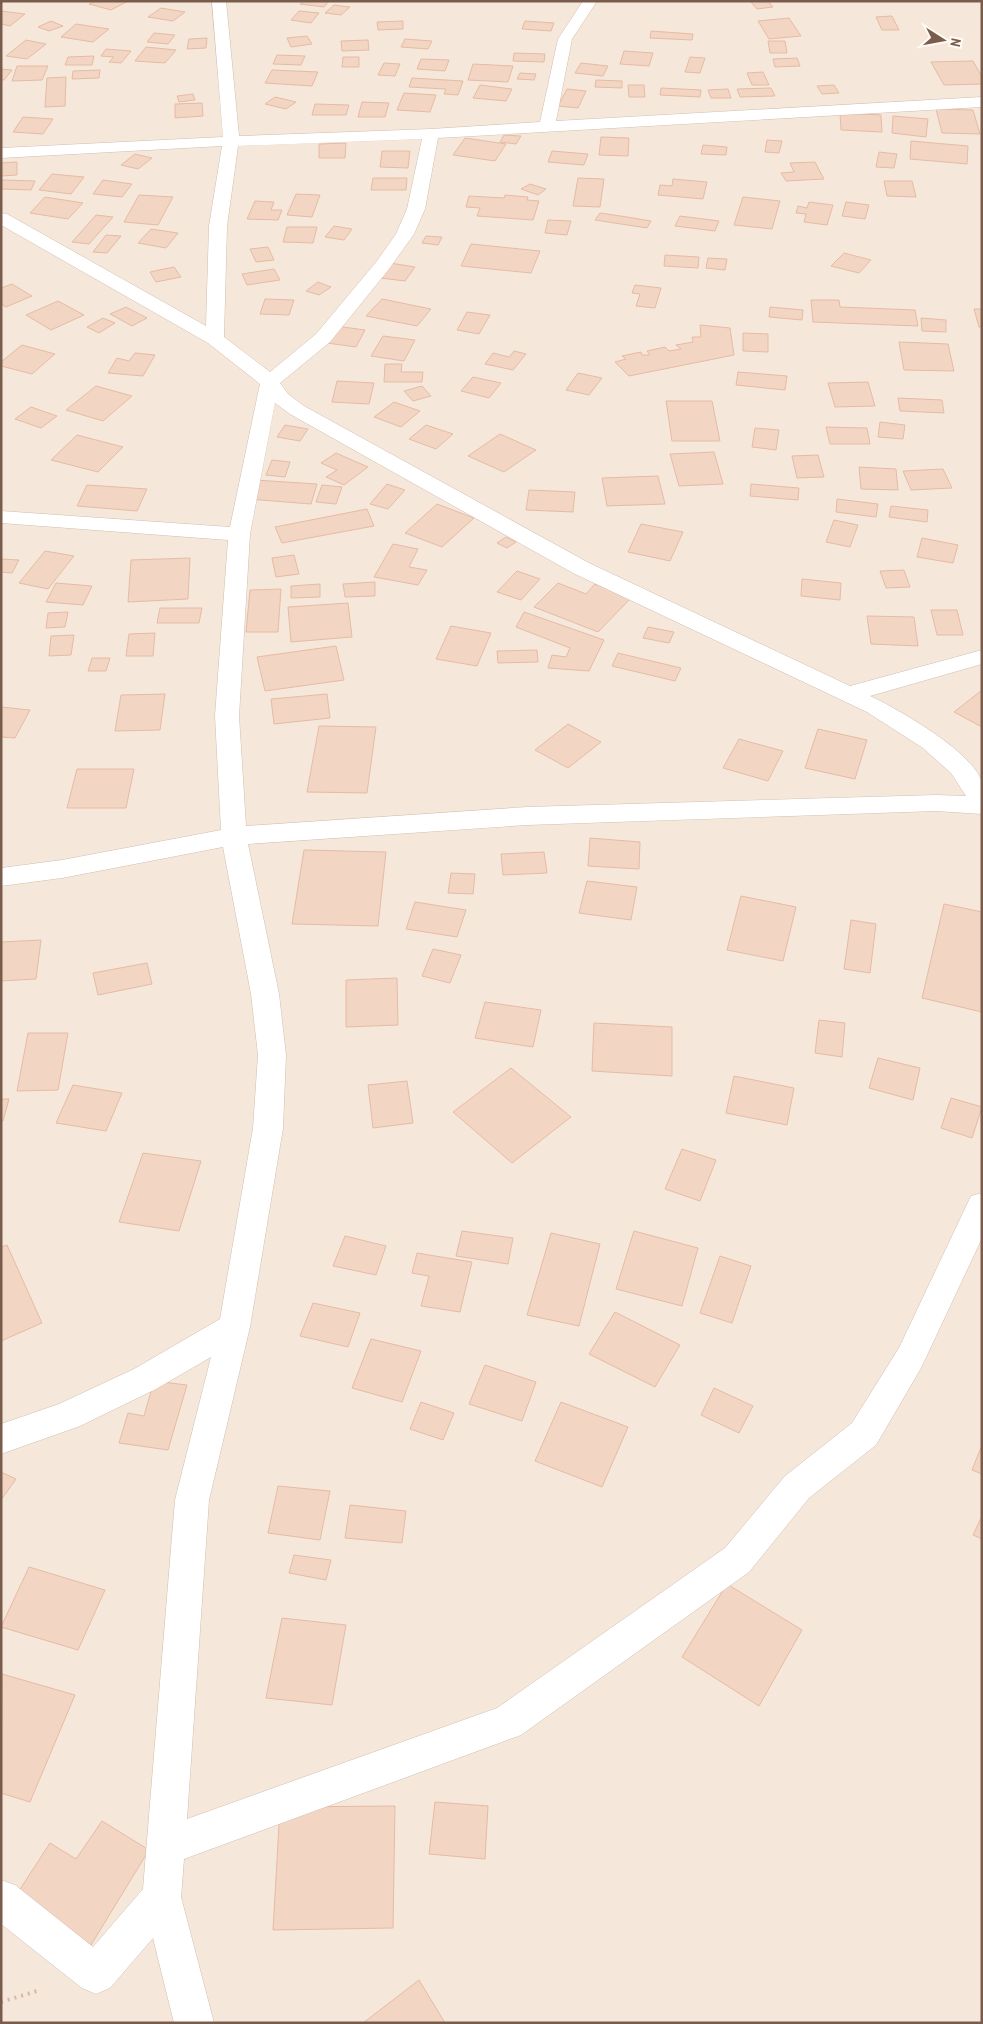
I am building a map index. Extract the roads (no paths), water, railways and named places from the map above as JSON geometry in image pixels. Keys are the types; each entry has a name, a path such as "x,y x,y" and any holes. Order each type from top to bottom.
{"street":[{"path":"215,339 218,226 230,142 218,1"},
{"path":"547,126 565,39 590,1"},
{"path":"1,153 431,134 982,102"},
{"path":"194,2023 162,1897 192,1500 234,1327 268,1128 272,1055 265,994 234,836 227,716 238,534 270,382 323,338 406,234 416,209 431,134"},
{"path":"1,218 215,339 270,382 281,398 297,410 581,568 875,706 931,742 960,767 982,805"},
{"path":"1,517 238,534"},
{"path":"849,694 982,657"},
{"path":"1,877 62,869 234,836 527,816 936,803 982,805"},
{"path":"166,1846 508,1722 737,1560 797,1487 864,1434 910,1358 982,1205"},
{"path":"1,1439 68,1416 145,1379 234,1327"},
{"path":"1,1899 96,1974 162,1897"}]}
